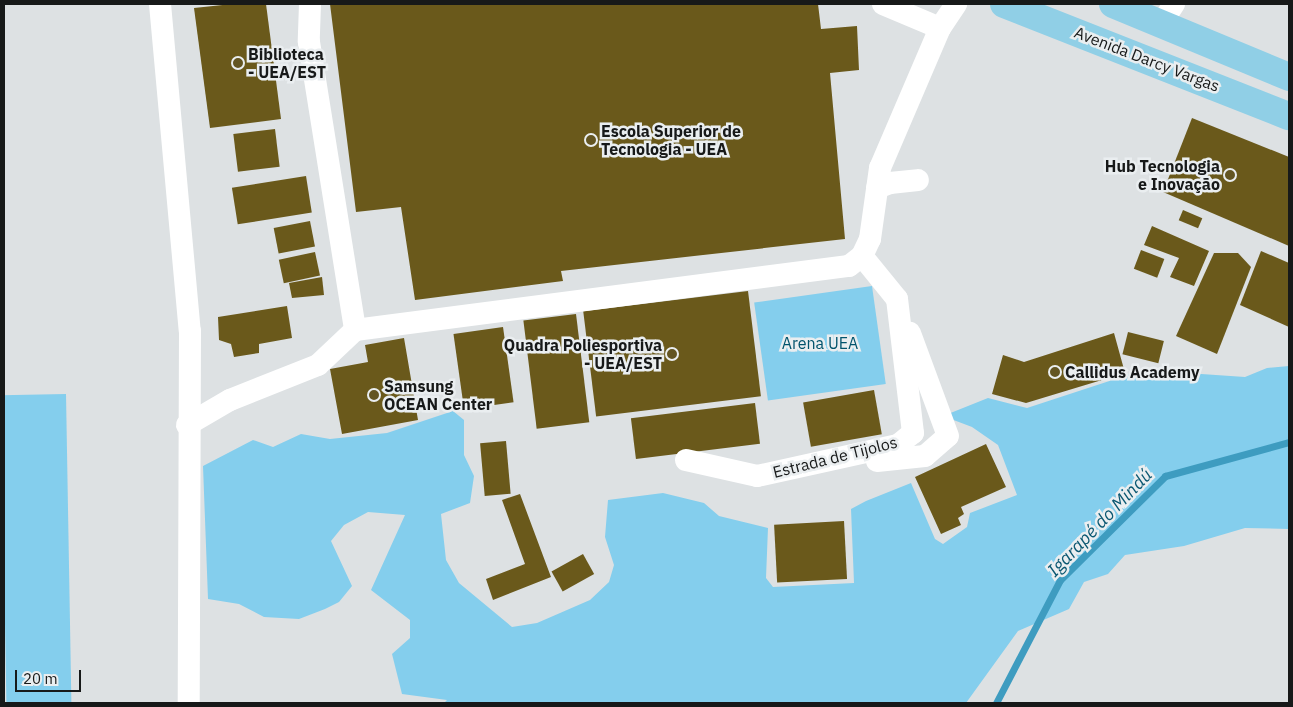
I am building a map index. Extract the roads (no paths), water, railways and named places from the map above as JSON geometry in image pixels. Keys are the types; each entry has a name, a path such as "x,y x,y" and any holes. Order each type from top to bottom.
{"main road":[{"name":"Avenida Darcy Vargas","path":"1004,4 1289,116"},
{"path":"1113,4 1168,14 1289,77"}],"street":[{"path":"160,4 190,331 187,425 189,703"},
{"path":"310,4 309,42 355,330"},
{"path":"883,4 940,28"},
{"path":"187,425 230,400 318,365 355,330 829,272 849,266 862,256 870,239 880,168 940,28 956,4"},
{"path":"877,188 890,183 918,180"},
{"path":"757,476 925,456 948,436 897,300 862,256"},
{"name":"Estrada de Tijolos","path":"686,460 757,476 898,444 913,433 897,300"}],"waterway":[{"name":"Igarapé do Mindú","path":"996,703 1060,580 1165,476 1289,442"}],"place":[{"name":"Biblioteca - UEA/EST","path":"238,63"},
{"name":"Escola Superior de Tecnologia - UEA","path":"591,140"},
{"name":"Hub Tecnologia e Inovação","path":"1230,175"},
{"name":"Quadra Poliesportiva - UEA/EST","path":"672,354"},
{"name":"Callidus Academy","path":"1055,372"},
{"name":"Samsung OCEAN Center","path":"374,395"}],"park label":[{"name":"Arena UEA","path":"820,343"}]}
